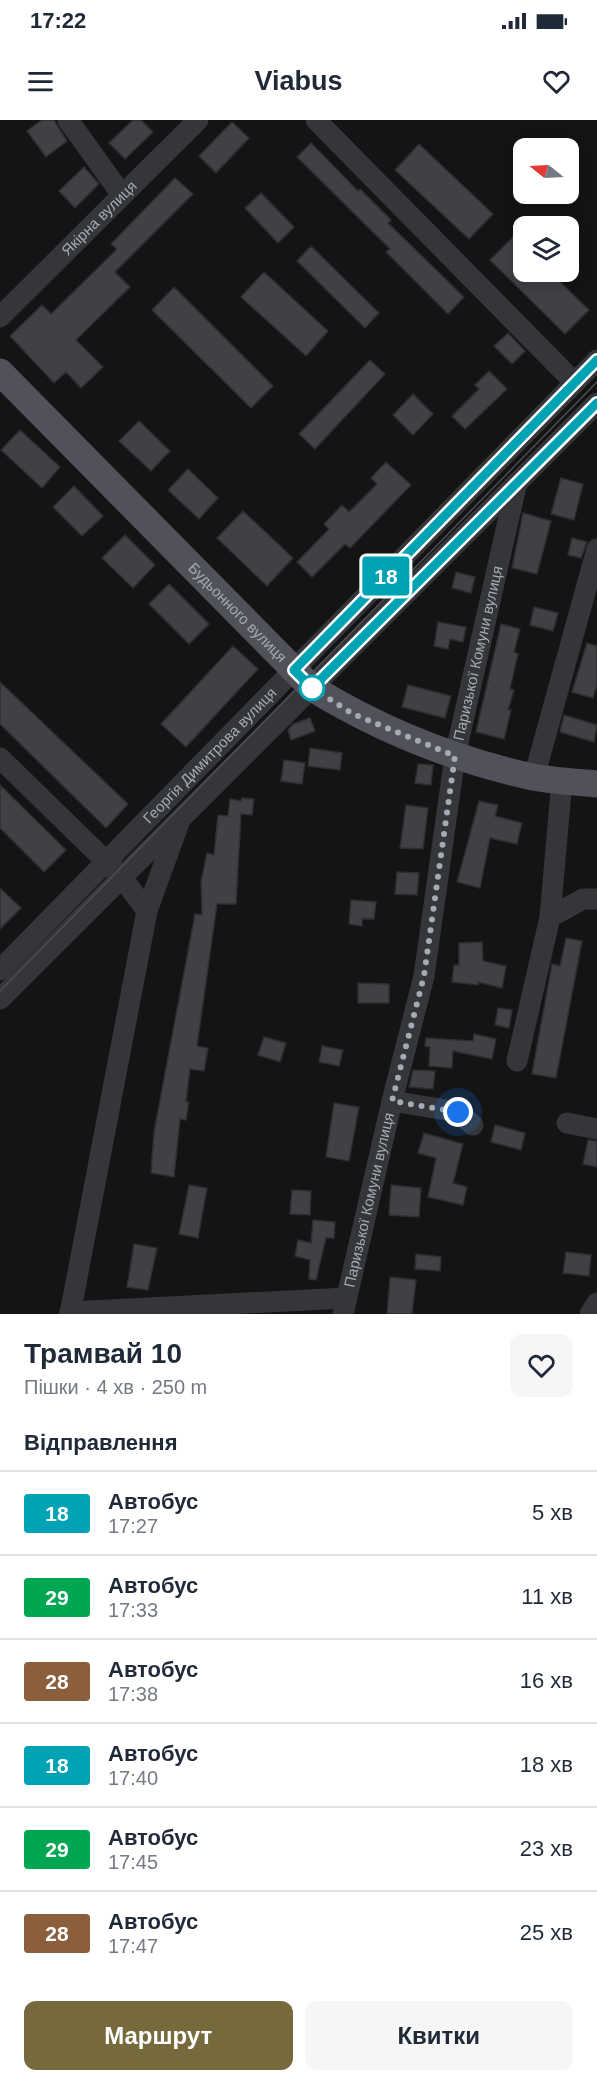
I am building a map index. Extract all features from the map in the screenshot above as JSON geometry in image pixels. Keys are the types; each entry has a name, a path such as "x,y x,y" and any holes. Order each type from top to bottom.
{"main road":[{"name":"Будьонного вулиця","path":"0,372 303,679 353,714 455,756 534,777 597,784"}],"street":[{"path":"69,120 122,195"},
{"name":"Якірна вулиця","path":"0,317 198,120"},
{"path":"316,120 575,383"},
{"name":"Георгія Димитрова вулиця","path":"0,999 113,869 183,814 303,679 597,360"},
{"name":"Георгія Димитрова вулиця","path":"0,970 113,869 303,679 516,486 597,403"},
{"name":"Паризької Комуни вулиця","path":"345,1306 392,1101 424,976 455,756 516,486"},
{"path":"534,777 597,549"},
{"path":"0,758 113,869 147,911"},
{"path":"517,1061 550,916 562,780"},
{"name":"Георгія Димитрова вулиця","path":"70,1313 147,911 183,814"},
{"path":"550,916 583,899 597,899"},
{"path":"392,1101 458,1112 473,1125"},
{"path":"567,1123 597,1129"},
{"path":"590,1314 597,1303"},
{"path":"70,1313 345,1306"}],"building":[{"path":"42,120 54,120 67,141 46,157 27,131"},
{"path":"133,120 141,120 153,132 125,159 109,143"},
{"path":"232,122 249,138 216,173 199,156"},
{"path":"311,143 358,191 360,189 391,220 388,223 464,297 448,314 386,252 390,249 297,157"},
{"path":"419,144 493,214 469,239 395,170"},
{"path":"84,167 99,184 75,208 59,191"},
{"path":"175,178 193,194 115,272 130,287 76,340 103,367 81,388 66,372 54,383 10,336 42,305 51,314 117,249 111,244"},
{"path":"261,193 294,227 278,243 245,208"},
{"path":"513,237 513,282 560,282 589,310 565,334 490,260"},
{"path":"311,246 379,313 365,328 297,261"},
{"path":"264,272 328,331 306,356 241,297"},
{"path":"174,287 273,386 251,408 152,310"},
{"path":"508,333 525,351 512,364 494,346"},
{"path":"370,360 385,374 315,449 299,434"},
{"path":"489,371 507,389 465,429 452,416 479,389 475,385"},
{"path":"413,394 433,414 413,435 393,415"},
{"path":"139,421 170,451 151,471 119,441"},
{"path":"20,430 60,467 42,488 1,450"},
{"path":"386,462 411,485 350,548 345,544 312,577 297,562 329,529 324,524 342,505 349,512 377,484 371,478"},
{"path":"188,469 218,498 199,519 168,490"},
{"path":"561,478 583,484 574,520 551,514"},
{"path":"74,486 103,516 82,536 53,507"},
{"path":"243,511 293,558 267,586 217,538"},
{"path":"523,513 551,521 537,574 512,568"},
{"path":"125,535 155,565 133,588 102,558"},
{"path":"572,538 587,542 581,558 568,555"},
{"path":"456,572 475,577 471,593 452,588"},
{"path":"169,584 209,624 189,644 149,604"},
{"path":"534,607 558,613 553,631 530,625"},
{"path":"438,622 466,627 463,642 450,639 448,649 434,646"},
{"path":"501,624 520,629 514,652 518,654 510,689 514,690 508,710 511,710 504,739 476,732"},
{"path":"587,643 597,646 597,685 593,698 572,692"},
{"path":"233,646 258,669 186,747 161,724"},
{"path":"0,682 128,804 106,828 0,724"},
{"path":"408,685 451,696 445,718 402,707"},
{"path":"564,715 597,725 594,742 560,732"},
{"path":"310,718 315,731 291,740 288,730 293,724"},
{"path":"310,748 342,753 340,770 308,766"},
{"path":"284,760 305,763 302,784 281,781"},
{"path":"418,764 433,765 431,785 415,783"},
{"path":"0,785 66,850 44,872 0,828"},
{"path":"242,798 254,799 252,815 241,814 236,904 217,904 197,1046 208,1048 204,1071 190,1069 186,1102 189,1102 186,1120 180,1119 174,1177 151,1173 154,1132 195,914 202,915 201,881 207,853 214,855 218,815 228,816 230,799 241,801"},
{"path":"479,801 498,805 495,816 522,823 517,844 490,838 480,888 457,882"},
{"path":"406,805 428,808 423,849 400,848"},
{"path":"397,872 419,873 417,895 395,894"},
{"path":"0,888 21,908 0,929"},
{"path":"351,900 376,902 374,919 362,919 362,926 349,924"},
{"path":"566,938 582,941 556,1078 532,1074 552,964 560,966"},
{"path":"482,942 483,961 506,966 502,988 478,982 478,985 452,982 454,965 459,965 459,943"},
{"path":"358,983 389,984 389,1003 358,1003"},
{"path":"498,1008 512,1010 509,1028 495,1025"},
{"path":"474,1034 496,1039 492,1059 453,1051 452,1068 429,1066 430,1047 425,1046 426,1038 473,1041"},
{"path":"264,1037 286,1043 280,1062 258,1055"},
{"path":"322,1046 343,1050 339,1066 319,1062"},
{"path":"413,1070 435,1071 433,1089 409,1087"},
{"path":"334,1103 359,1107 349,1161 326,1157"},
{"path":"495,1125 525,1133 521,1150 491,1142"},
{"path":"424,1133 463,1144 453,1183 467,1187 463,1205 428,1197 436,1158 418,1153"},
{"path":"588,1140 597,1141 597,1167 583,1164"},
{"path":"189,1185 207,1188 198,1238 179,1234"},
{"path":"391,1185 421,1188 419,1217 389,1215"},
{"path":"292,1190 311,1191 310,1215 290,1214"},
{"path":"313,1220 335,1222 334,1238 326,1238 316,1280 309,1279 310,1260 295,1256 298,1240 311,1243"},
{"path":"134,1244 157,1248 148,1290 127,1287"},
{"path":"566,1252 591,1255 589,1276 563,1273"},
{"path":"416,1254 441,1257 440,1271 415,1269"},
{"path":"390,1277 416,1280 412,1314 387,1314"}],"tram line":[{"path":"0,991 597,382"}],"bus line":[{"name":"18","path":"597,360 294,670 312,688 597,403"}],"route":[{"path":"312,688 353,714 455,756 424,976 392,1101 458,1112"}]}
